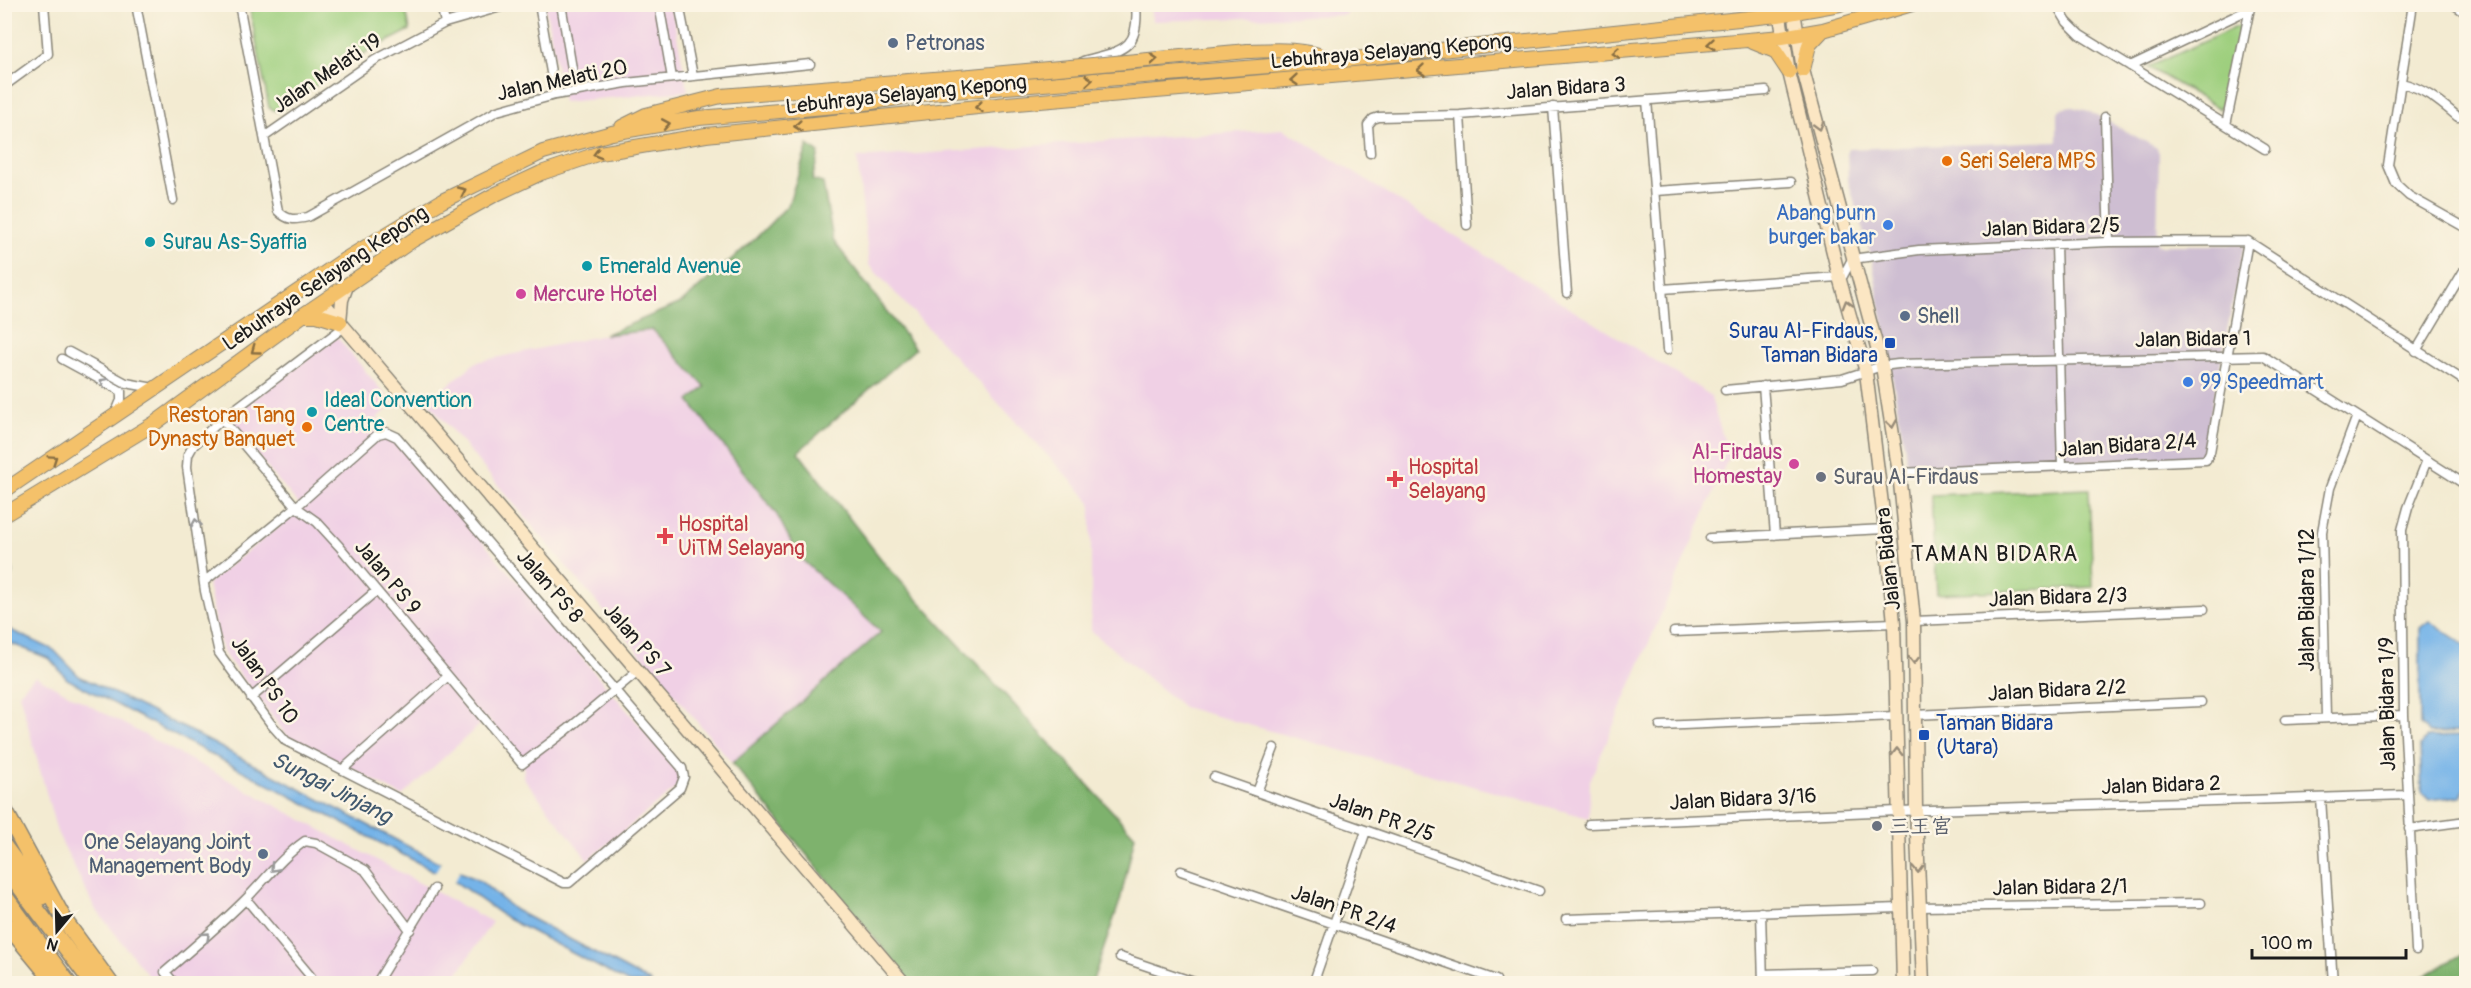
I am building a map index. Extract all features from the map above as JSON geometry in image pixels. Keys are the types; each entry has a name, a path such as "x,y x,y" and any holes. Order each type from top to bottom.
{"highway":[{"path":"4,809 65,921 110,984"},
{"path":"4,846 66,930 110,984"},
{"path":"4,866 93,984"},
{"path":"4,895 69,984"},
{"path":"4,921 56,984"}],"main road":[{"path":"1776,8 1794,9 1840,4"},
{"name":"Lebuhraya Selayang Kepong","path":"4,515 155,423 303,315 413,240 494,195 542,173 600,153 706,135 1017,103 1749,41 1823,30 1912,4"},
{"name":"Lebuhraya Selayang Kepong","path":"4,491 327,272 442,201 543,152 612,133 699,118 859,104 929,93 1334,61 1756,17 1770,8 1776,8"},
{"name":"Jalan Bidara","path":"1776,8 1789,72 1839,277 1866,372 1886,530 1894,623 1903,984"},
{"name":"Jalan Bidara","path":"1794,9 1803,70 1882,366 1899,473 1914,621 1916,810 1923,984"},
{"path":"1803,70 1809,45 1823,30"},
{"path":"1749,41 1775,51 1789,72"},
{"path":"612,133 646,115 721,96 1284,48 1309,52 1334,61"},
{"path":"323,302 320,288 327,272"},
{"path":"303,315 317,315 342,324 340,308 347,286"},
{"name":"Jalan PS 7","path":"323,302 905,984"}],"street":[{"path":"4,86 48,54 44,4"},
{"path":"136,4 173,200"},
{"path":"239,4 264,137"},
{"path":"441,4 445,23"},
{"name":"Jalan Melati 19","path":"264,137 358,70 445,23 511,4"},
{"path":"539,4 555,95"},
{"path":"561,4 576,92"},
{"path":"659,4 672,78"},
{"path":"679,4 693,76"},
{"path":"1051,83 1078,62 1119,50 1131,42 1137,33 1136,4"},
{"path":"2056,4 2067,22 2080,34 2265,149"},
{"path":"2413,4 2388,165 2396,184 2409,196 2466,228"},
{"path":"2453,4 2466,13"},
{"path":"2130,66 2250,7"},
{"path":"2226,124 2250,7"},
{"name":"Jalan Melati 20","path":"264,137 278,211 285,218 296,220 308,217 497,111 555,95 672,78 810,64"},
{"path":"2401,83 2413,86 2432,96 2458,117"},
{"name":"Jalan Bidara 3","path":"1370,153 1369,122 1379,117 1460,115 1766,91"},
{"path":"1647,100 1667,350"},
{"path":"1553,107 1567,293"},
{"path":"1460,115 1467,225"},
{"path":"2105,117 2109,242"},
{"path":"1654,191 1791,182"},
{"path":"2248,241 2466,382"},
{"name":"Jalan Bidara 2/5","path":"1855,258 1918,250 2056,244 2248,241"},
{"name":"Jalan Bidara 2/4","path":"1899,473 2206,460 2210,452 2248,241"},
{"path":"2056,244 2062,467"},
{"path":"1662,289 1839,277 1843,276 1849,263 1855,258"},
{"path":"2416,351 2466,267"},
{"name":"Jalan PS 10","path":"342,324 222,419 193,446 188,455 187,467 214,635 219,653 286,741 549,876 569,883"},
{"path":"66,355 126,383 155,388"},
{"name":"Jalan Bidara 1","path":"1725,390 1842,379 1882,366 2263,356 2466,485"},
{"path":"84,365 121,391 121,400 113,418"},
{"path":"1763,386 1775,535"},
{"name":"Jalan Bidara 1/12","path":"2326,718 2322,532 2330,488 2357,416"},
{"name":"Jalan PS 9","path":"222,419 296,507 317,522 522,764 615,690"},
{"name":"Jalan PS 8","path":"296,507 378,435 386,432 397,437 682,768 684,777 680,788 569,883"},
{"name":"Jalan Bidara 1/9","path":"2416,950 2404,715 2402,530 2427,460"},
{"path":"205,581 296,507"},
{"path":"1710,538 1886,530"},
{"path":"251,698 376,591"},
{"name":"Jalan Bidara 2/3","path":"1914,621 2204,609"},
{"path":"1674,632 1894,623"},
{"path":"615,690 638,671"},
{"path":"343,769 447,677"},
{"name":"Jalan Bidara 2/2","path":"1914,715 2201,702"},
{"path":"2285,720 2404,715"},
{"path":"1660,726 1896,716"},
{"path":"1257,792 1274,748"},
{"name":"Jalan PR 2/5","path":"1214,777 1539,891"},
{"name":"Jalan Bidara 2","path":"1898,811 2408,795"},
{"path":"2321,798 2333,984"},
{"name":"Jalan Bidara 3/16","path":"1589,824 1898,811"},
{"path":"2409,829 2466,821"},
{"path":"1313,984 1366,831"},
{"path":"175,984 165,972 205,939 282,860 305,841 316,843 365,870 410,930"},
{"name":"Jalan PR 2/4","path":"1181,871 1496,981"},
{"path":"376,984 434,889"},
{"path":"246,899 317,984"},
{"name":"Jalan Bidara 2/1","path":"1919,907 2201,903"},
{"path":"1566,919 1900,908"},
{"path":"1761,912 1763,979 1872,971"},
{"path":"1120,957 1200,984"}],"shaded area":[{"path":"1151,4 1350,5 1345,15 1152,21"},
{"path":"545,5 671,5 688,91 563,102"},
{"path":"2072,107 2089,111 2157,148 2159,153 2157,245 2244,245 2202,457 1908,468 1872,260 1848,180 1847,149 2057,141 2057,114 2060,109"},
{"name":"Hospital Selayang","path":"1284,129 1710,395 1729,456 1590,780 1589,818 1183,707 1091,631 1091,502 869,265 857,158"},
{"name":"Hospital UiTM Selayang","path":"653,330 705,387 689,401 777,515 799,557 882,632 732,763 428,402 476,362 604,335"},
{"path":"337,337 393,404 377,418 678,770 680,778 677,787 588,860 523,777 524,767 487,718 402,796 351,768 295,744 224,654 217,633 208,583 302,508 226,420"},
{"path":"35,676 492,922 451,983 154,983 94,907 57,832 19,693"}],"green space":[{"path":"249,5 405,5 410,30 351,60 279,112 269,108"},
{"path":"2240,25 2220,109 2148,67"},
{"path":"808,145 819,153 812,180 823,183 833,240 915,349 798,452 885,564 1135,836 1120,901 1092,983 911,983 732,763 881,632 799,557 777,515 689,401 705,387 653,330 604,335 681,303 756,238 788,205"},
{"path":"2089,489 2093,587 1936,594 1931,495"},
{"path":"2466,952 2466,983 2412,983"}],"water":[{"path":"5,533 12,573 5,592"},
{"path":"2429,621 2466,646 2466,732 2429,733 2420,725 2420,628"},
{"path":"4,627 54,650 79,676 186,729 436,861 480,881 515,910 652,983 629,983 508,919 457,883 67,679 50,659 5,641"},
{"path":"2466,736 2466,786 2461,796 2429,800 2422,793 2420,746 2427,737"}],"pier":[{"path":"442,860 461,869 453,884 434,874"}],"place":[{"name":"Petronas","path":"893,43"},
{"name":"Seri Selera MPS","path":"1947,161"},
{"name":"Abang burn burger bakar","path":"1888,225"},
{"name":"Surau As-Syaffia","path":"150,242"},
{"name":"Emerald Avenue","path":"587,266"},
{"name":"Mercure Hotel","path":"521,294"},
{"name":"Shell","path":"1905,316"},
{"name":"Surau Al-Firdaus, Taman Bidara","path":"1890,343"},
{"name":"99 Speedmart","path":"2188,382"},
{"name":"Ideal Convention Centre","path":"312,412"},
{"name":"Restoran Tang Dynasty Banquet","path":"307,427"},
{"name":"Al-Firdaus Homestay","path":"1794,464"},
{"name":"Surau Al-Firdaus","path":"1821,477"},
{"name":"Hospital Selayang","path":"1395,479"},
{"name":"Hospital UiTM Selayang","path":"665,536"},
{"name":"Taman Bidara (Utara)","path":"1924,735"},
{"name":"三王宫","path":"1877,826"},
{"name":"One Selayang Joint Management Body","path":"263,854"}],"district":[{"name":"TAMAN BIDARA","path":"1995,553"}],"water label":[{"name":"Sungai Jinjang","path":"332,787"}]}
